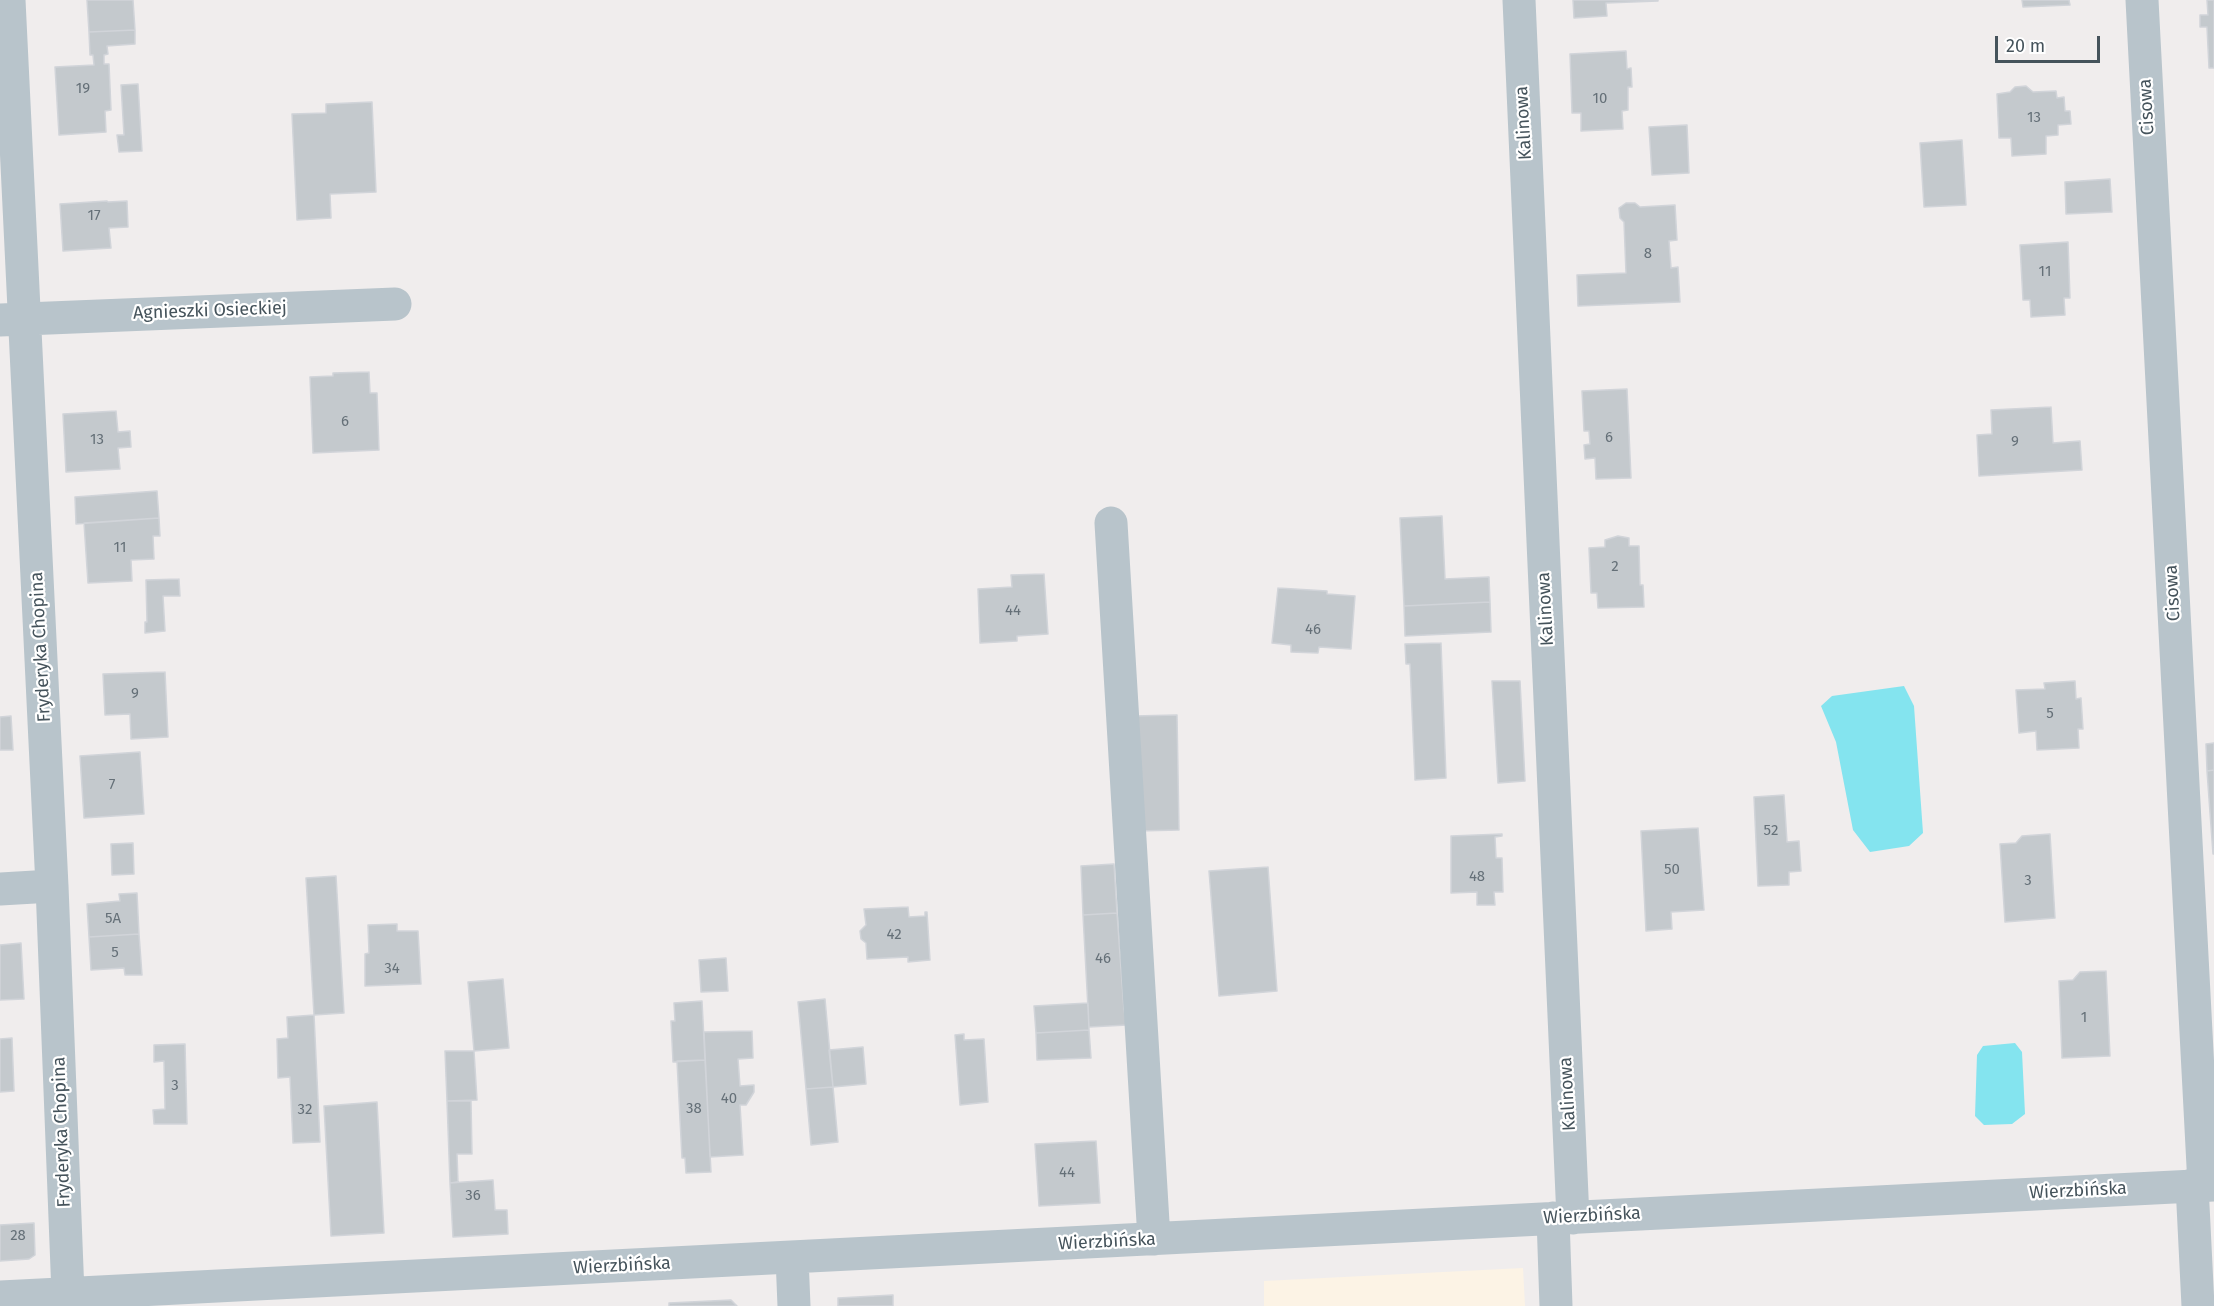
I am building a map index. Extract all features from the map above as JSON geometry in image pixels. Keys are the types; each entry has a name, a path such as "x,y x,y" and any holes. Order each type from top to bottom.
{"street":[{"name":"Fryderyka Chopina","path":"9,0 13,319 52,886 68,1294"},
{"name":"Kalinowa","path":"1519,0 1563,1218 1556,1306"},
{"name":"Cisowa","path":"2142,0 2203,1185 2198,1306"},
{"name":"Agnieszki Osieckiej","path":"13,319 395,304"},
{"path":"1112,523 1154,1239"},
{"path":"0,889 52,886"},
{"name":"Wierzbińska","path":"0,1297 2203,1185"},
{"path":"792,1257 794,1306"}],"shaded area":[{"path":"1523,1268 1525,1306 1264,1306 1264,1281"}],"water":[{"path":"1904,686 1914,706 1923,833 1909,846 1870,852 1853,830 1836,742 1821,706 1832,696"},
{"path":"2015,1043 2022,1052 2025,1114 2012,1124 1984,1125 1975,1116 1977,1055 1983,1046"}],"building":[{"path":"87,0 133,0 135,30 89,32"},
{"path":"1573,0 1658,1 1606,3 1607,16 1574,18"},
{"path":"2022,0 2069,0 2070,5 2023,7"},
{"path":"2207,0 2214,0 2214,68 2209,68 2207,27 2200,27 2200,15 2208,15"},
{"path":"135,30 135,44 107,46 108,54 104,55 104,64 109,64 111,110 105,111 106,132 59,135 55,67 94,65 93,55 90,55 89,32"},
{"path":"1626,51 1627,69 1631,68 1632,87 1628,87 1628,110 1622,111 1623,129 1581,131 1581,113 1572,113 1570,54"},
{"path":"138,84 142,151 119,152 117,135 124,135 121,85"},
{"path":"2026,86 2033,92 2056,91 2057,98 2064,97 2065,111 2070,111 2071,124 2058,125 2058,135 2046,136 2046,154 2012,156 2011,138 1999,138 1997,94 2010,92 2015,87"},
{"path":"372,102 376,192 330,194 331,218 297,220 292,114 326,113 326,104"},
{"path":"1687,125 1689,173 1652,175 1649,127"},
{"path":"1962,140 1966,205 1924,207 1920,143"},
{"path":"2110,179 2112,212 2066,214 2065,182"},
{"path":"127,201 128,227 109,228 111,248 63,251 60,204"},
{"path":"1626,203 1635,203 1640,207 1675,205 1677,240 1669,241 1671,268 1678,267 1680,302 1578,306 1577,275 1626,273 1624,222 1620,218 1619,208"},
{"path":"2068,242 2070,298 2064,298 2065,315 2031,317 2030,300 2023,300 2020,245"},
{"path":"369,372 370,393 377,393 379,450 313,453 310,377 333,376 333,373"},
{"path":"1627,389 1631,478 1596,479 1595,458 1585,459 1584,445 1590,444 1589,431 1584,431 1582,391"},
{"path":"2051,407 2053,443 2080,441 2082,470 1979,476 1977,435 1992,434 1991,410"},
{"path":"116,411 118,432 130,431 131,447 118,448 120,469 66,472 63,414"},
{"path":"157,491 159,518 76,524 75,497"},
{"path":"1442,516 1445,579 1489,577 1490,602 1404,606 1400,518"},
{"path":"159,518 160,536 153,536 154,559 131,560 132,581 88,583 84,523"},
{"path":"1618,536 1629,538 1629,546 1639,546 1640,585 1643,585 1644,607 1598,608 1597,593 1591,593 1589,548 1605,547 1605,540"},
{"path":"1044,574 1048,634 1017,636 1017,641 980,643 978,589 1012,587 1011,575"},
{"path":"179,579 180,596 163,596 165,631 145,633 146,580"},
{"path":"1278,588 1327,591 1327,594 1355,596 1351,649 1319,647 1318,653 1291,652 1291,645 1272,643"},
{"path":"1490,602 1491,632 1405,636 1404,606"},
{"path":"1441,643 1446,778 1415,780 1410,664 1406,664 1405,644"},
{"path":"165,672 168,737 131,739 130,714 105,715 103,674"},
{"path":"1492,681 1520,681 1525,781 1498,783"},
{"path":"2075,681 2076,699 2081,698 2083,729 2078,729 2079,748 2037,750 2036,731 2019,733 2016,690 2045,689 2044,683"},
{"path":"1177,715 1179,830 1137,831 1134,716"},
{"path":"11,716 13,750 0,750 0,717"},
{"path":"2214,743 2214,770 2207,771 2206,744"},
{"path":"140,752 144,814 84,818 80,756"},
{"path":"2214,770 2214,854 2213,854 2207,771"},
{"path":"1784,795 1787,842 1799,841 1801,871 1789,872 1789,885 1758,886 1754,797"},
{"path":"1698,828 1704,910 1671,912 1672,929 1646,931 1641,831"},
{"path":"1502,834 1502,836 1495,837 1496,858 1502,858 1503,892 1494,892 1495,905 1477,905 1477,892 1451,893 1451,836"},
{"path":"2050,834 2055,918 2005,922 2000,844 2016,843 2022,836"},
{"path":"133,843 134,874 112,875 111,844"},
{"path":"1114,864 1117,913 1083,915 1081,866"},
{"path":"1268,867 1277,991 1219,996 1209,871"},
{"path":"336,876 344,1013 314,1015 306,878"},
{"path":"137,893 139,934 89,937 87,904 120,901 119,894"},
{"path":"908,907 909,917 925,916 927,912 930,960 908,962 908,957 867,959 866,943 861,939 860,931 866,925 864,909"},
{"path":"1117,913 1127,1025 1089,1027 1083,915"},
{"path":"397,924 397,931 418,931 421,984 365,986 365,954 369,953 368,925"},
{"path":"139,934 142,975 125,975 124,968 91,970 89,937"},
{"path":"21,943 24,999 0,1000 0,945"},
{"path":"726,958 728,991 701,992 699,960"},
{"path":"2106,971 2110,1056 2062,1058 2059,981 2073,980 2080,972"},
{"path":"503,979 509,1048 474,1051 468,982"},
{"path":"825,999 833,1087 806,1089 798,1002"},
{"path":"702,1001 705,1060 673,1062 671,1021 675,1021 674,1003"},
{"path":"1088,1003 1089,1030 1036,1033 1034,1006"},
{"path":"314,1015 320,1142 293,1143 290,1077 278,1078 277,1039 288,1038 287,1017"},
{"path":"1089,1030 1091,1058 1037,1060 1036,1033"},
{"path":"752,1031 753,1058 738,1059 740,1086 754,1085 754,1092 746,1105 740,1105 743,1155 710,1157 704,1032"},
{"path":"964,1034 964,1040 984,1039 988,1102 960,1105 955,1035"},
{"path":"12,1038 14,1091 0,1092 0,1039"},
{"path":"185,1044 187,1124 154,1124 153,1110 165,1109 164,1061 154,1062 154,1045"},
{"path":"863,1047 866,1084 833,1087 829,1050"},
{"path":"445,1051 474,1051 477,1100 447,1101"},
{"path":"705,1060 711,1172 686,1173 685,1158 682,1158 677,1061"},
{"path":"833,1087 838,1142 811,1145 806,1089"},
{"path":"447,1101 471,1101 472,1154 457,1154 458,1182 450,1183"},
{"path":"377,1102 384,1233 331,1236 324,1106"},
{"path":"1096,1141 1100,1203 1039,1206 1035,1144"},
{"path":"493,1180 495,1210 507,1210 508,1234 453,1237 450,1183"},
{"path":"34,1223 35,1255 29,1259 0,1261 0,1225"},
{"path":"893,1295 893,1306 838,1306 838,1298"},
{"path":"731,1300 737,1306 669,1306 669,1303"}]}
